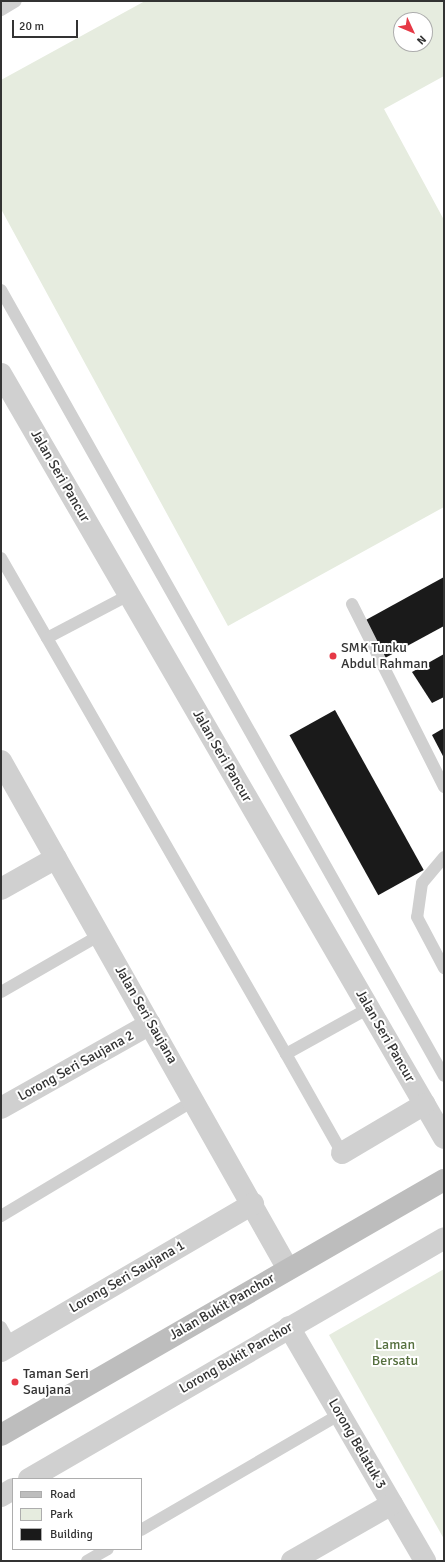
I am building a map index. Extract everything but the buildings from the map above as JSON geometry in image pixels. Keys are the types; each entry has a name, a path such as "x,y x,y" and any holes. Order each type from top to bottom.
{"main road":[{"name":"Jalan Bukit Panchor","path":"1,1435 444,1180"}],"street":[{"name":"Jalan Seri Pancur","path":"1,374 444,1138"},
{"name":"Jalan Seri Saujana","path":"4,772 56,858 195,1100 288,1269"},
{"path":"1,889 56,858"},
{"name":"Lorong Seri Saujana 2","path":"1,1108 150,1024"},
{"path":"342,1153 425,1104"},
{"name":"Lorong Seri Saujana 1","path":"4,1341 253,1204"},
{"name":"Lorong Bukit Panchor","path":"31,1478 444,1238"},
{"name":"Lorong Belatuk 3","path":"289,1328 425,1561"},
{"path":"1,1496 12,1489"},
{"path":"297,1560 392,1504"}],"lane":[{"path":"1,10 16,1"},
{"path":"1,290 444,1076"},
{"path":"1,558 342,1153"},
{"path":"48,638 129,595"},
{"path":"352,604 444,787"},
{"path":"444,857 422,883 417,916 444,968"},
{"path":"1,992 100,935"},
{"path":"286,1054 369,1008"},
{"path":"1,1216 195,1100"},
{"path":"142,1529 340,1414"},
{"path":"87,1561 106,1550"}],"green space":[{"name":"SMK Tunku Abdul Rahman","path":"145,1 444,1 444,76 384,109 444,220 444,507 228,626 1,209 1,80"},
{"name":"Laman Bersatu","path":"444,1269 444,1539 329,1335"}],"place":[{"name":"SMK Tunku Abdul Rahman","path":"333,656"},
{"name":"Taman Seri Saujana","path":"15,1382"}]}
